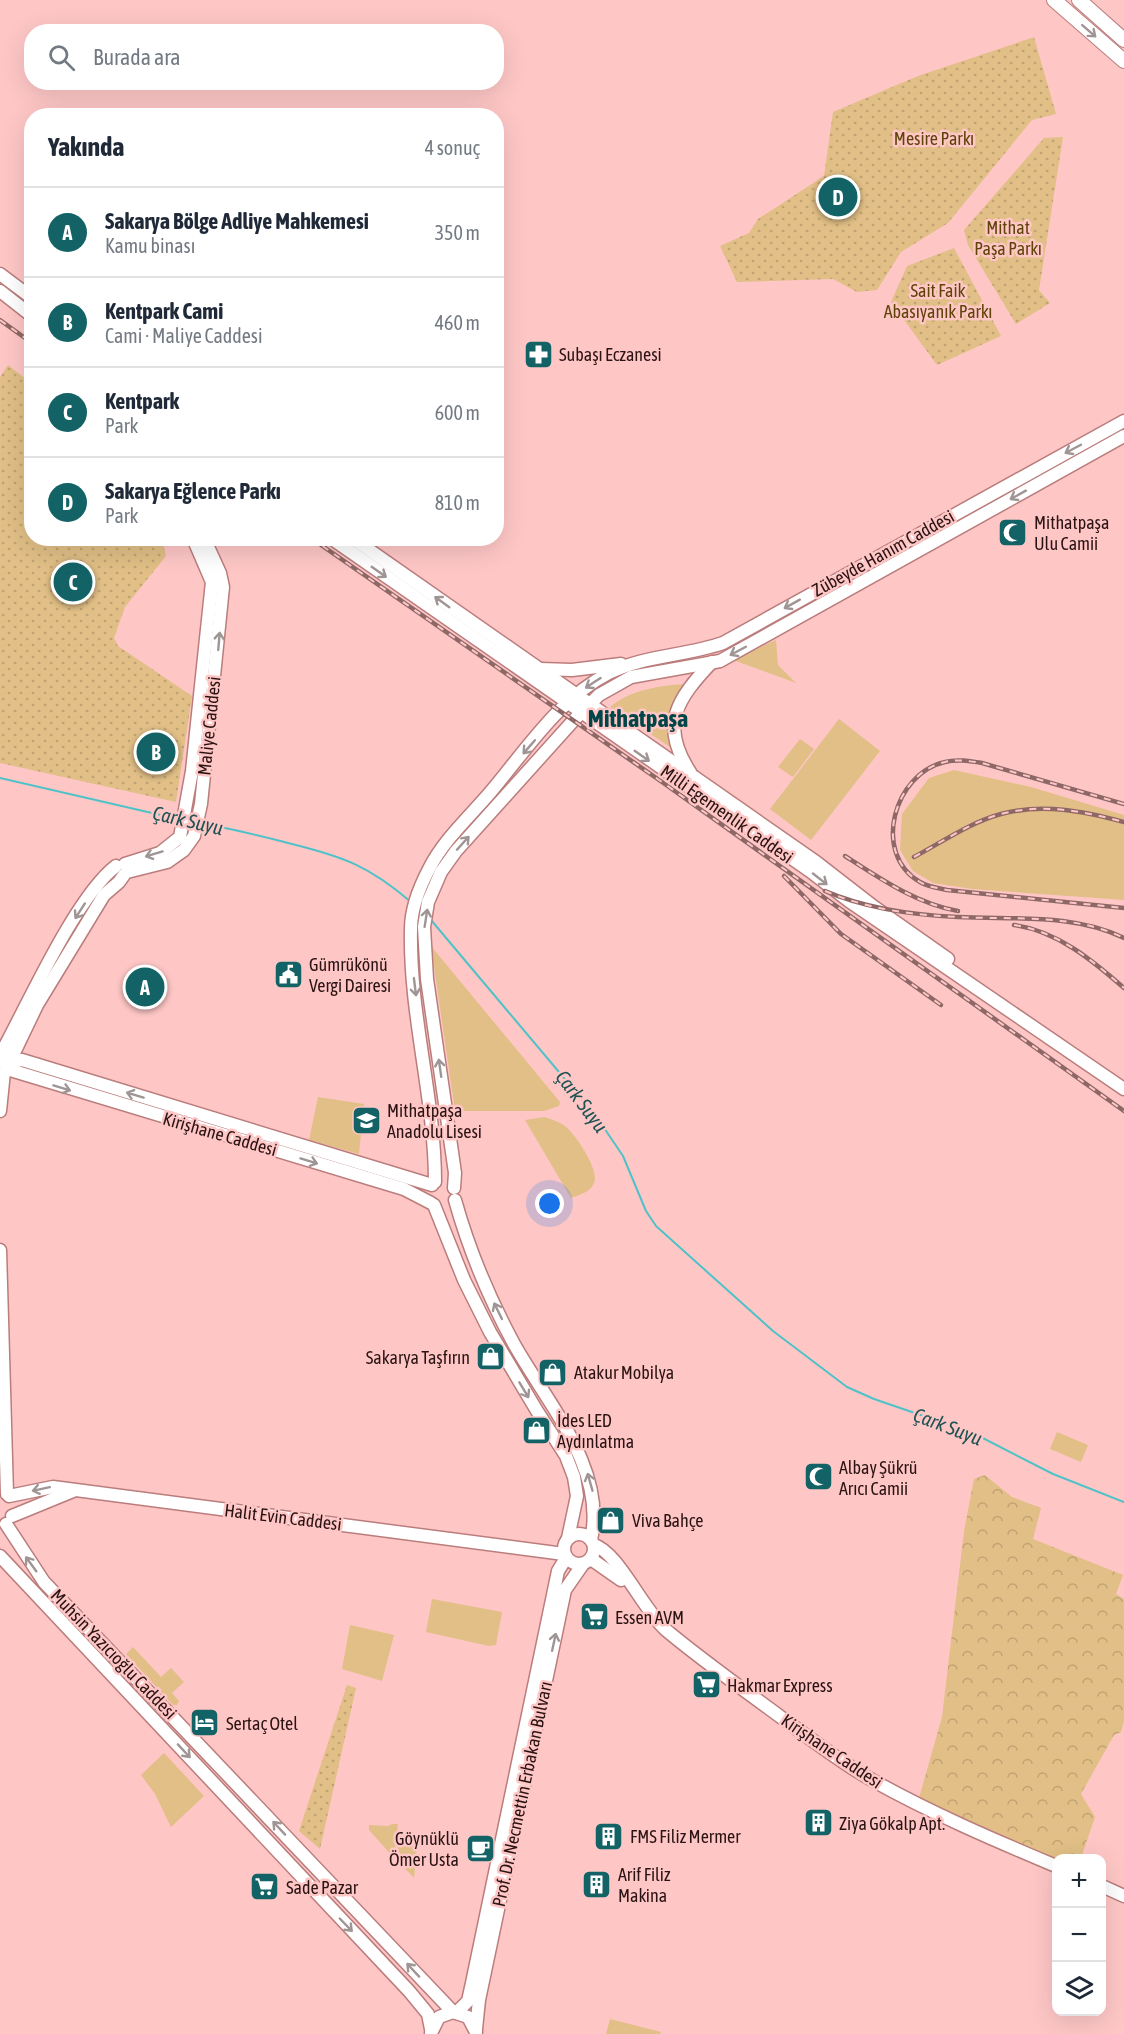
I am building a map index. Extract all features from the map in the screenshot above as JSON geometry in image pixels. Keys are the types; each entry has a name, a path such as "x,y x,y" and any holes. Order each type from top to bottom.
{"main road":[{"path":"1054,0 1124,61"},
{"path":"1079,0 1124,40"},
{"path":"0,274 24,292"},
{"path":"0,291 24,310"},
{"name":"Zübeyde Hanım Caddesi","path":"536,668 572,670 634,662 704,650 723,643 1124,421"},
{"name":"Zübeyde Hanım Caddesi","path":"585,709 599,695 631,677 712,662 783,627 1124,435"},
{"name":"Maliye Caddesi","path":"123,869 160,853 180,837 188,800 212,582 196,546"},
{"name":"Maliye Caddesi","path":"123,869 174,859 194,836 201,804 223,587 220,573 208,546"},
{"name":"Milli Egemenlik Caddesi","path":"343,546 585,709 1124,1089"},
{"name":"Milli Egemenlik Caddesi","path":"363,546 536,668 572,700"},
{"name":"Zübeyde Hanım Caddesi","path":"572,700 609,673 634,662"},
{"name":"Zübeyde Hanım Caddesi","path":"694,778 679,755 674,717 681,698 712,662"},
{"path":"572,700 445,845 426,889 424,944 455,1173 454,1194 445,1208 433,1204 429,1193 433,1184 435,1160 412,963 411,928 416,898 426,889 441,872 456,851 585,709"},
{"name":"Milli Egemenlik Caddesi","path":"585,709 694,778 816,862 874,907 1124,1081"},
{"path":"0,1111 3,1066 89,920 123,869"},
{"name":"Kirişhane Caddesi","path":"3,1066 22,1060 433,1184"},
{"name":"Kirişhane Caddesi","path":"3,1066 404,1190 433,1204"},
{"path":"433,1184 448,1182 454,1194 470,1252 513,1343 580,1454 591,1484 594,1504 593,1542 587,1562"},
{"name":"Prof. Dr. Necmettin Erbakan Bulvarı","path":"433,1204 464,1280 490,1332 537,1412 566,1455 574,1477 577,1496 566,1548 558,1571 468,2001 455,2012"},
{"path":"0,1250 5,1493 13,1505 6,1522"},
{"name":"Halit Evin Caddesi","path":"5,1493 53,1487 492,1544 566,1548"},
{"name":"Halit Evin Caddesi","path":"6,1522 74,1491"},
{"name":"Muhsin Yazıcıoğlu Caddesi","path":"6,1522 44,1582 440,1998 455,2012 468,2017 476,2032"},
{"path":"566,1548 583,1534 593,1542"},
{"name":"Kirişhane Caddesi","path":"593,1542 603,1547 663,1628 869,1778 920,1806 1052,1864"},
{"name":"Kirişhane Caddesi","path":"566,1548 573,1564 587,1562 617,1576 635,1593"},
{"name":"Muhsin Yazıcıoğlu Caddesi","path":"0,1556 409,1991 428,2014 431,2032"},
{"name":"Prof. Dr. Necmettin Erbakan Bulvarı","path":"476,2032 479,2000 564,1590 587,1562"},
{"path":"1106,1888 1124,1896"},
{"path":"440,1998 453,2005 461,2003 467,1998 472,1983"},
{"path":"431,2032 440,2017 455,2012"}],"green space":[{"name":"Mesire Parkı","path":"1034,37 1056,114 1032,120 948,223 901,252 877,290 857,292 833,279 737,282 720,246 749,233 758,219 824,176 833,112 918,76"},
{"name":"Mithat Paşa Parkı","path":"1063,137 1039,290 1050,303 1016,324 968,245 964,230 1044,138"},
{"name":"Sait Faik Abasıyanık Parkı","path":"954,248 1001,336 937,365 891,302 907,266"},
{"path":"8,365 24,378 24,546 164,546 166,556 125,607 114,638 118,646 192,696 176,802 0,763 0,377"},
{"path":"776,640 778,665 796,683 733,660"},
{"path":"684,684 669,714 667,730 670,747 610,707 618,701 645,690"},
{"path":"839,719 880,751 811,840 770,809"},
{"path":"800,739 814,749 793,777 778,767"},
{"path":"954,770 1031,787 1124,815 1124,900 972,889 933,883 913,871 900,850 902,814 929,778"},
{"path":"431,946 560,1102 559,1106 544,1111 455,1111"},
{"path":"318,1097 364,1104 359,1154 309,1140"},
{"path":"544,1117 566,1127 586,1154 595,1177 590,1189 584,1193 571,1198 525,1120"},
{"path":"1057,1432 1088,1445 1081,1462 1050,1449"},
{"path":"985,1475 1012,1497 1041,1508 1033,1539 1123,1575 1116,1594 1124,1599 1124,1721 1121,1732 1114,1735 1081,1794 1095,1817 1082,1854 1052,1854 1052,1857 919,1798 942,1717 964,1531 974,1479"},
{"path":"432,1599 502,1612 496,1645 489,1646 426,1632"},
{"path":"350,1625 394,1635 382,1681 342,1669"},
{"path":"133,1647 161,1677 171,1668 184,1682 172,1693 179,1701 177,1705 173,1705 126,1654"},
{"path":"347,1685 356,1688 320,1849 299,1831"},
{"path":"164,1753 204,1796 171,1827 155,1794 141,1775"},
{"path":"398,1824 394,1858 369,1830 369,1825 388,1826"},
{"path":"399,1834 418,1838 414,1878 396,1859"},
{"path":"610,2019 661,2032 660,2034 606,2034"}],"waterway":[{"name":"Çark Suyu","path":"0,778 178,819"},
{"name":"Çark Suyu","path":"201,824 258,835 355,864 369,871 411,902"},
{"name":"Çark Suyu","path":"431,920 596,1116 623,1156 646,1211 656,1226 773,1331 847,1387 874,1399 973,1433 1053,1474 1124,1502"}],"railway":[{"path":"0,320 24,337"},
{"path":"323,546 662,782 1124,1111"},
{"path":"1124,804 982,763 950,761 927,769 913,781 902,797 895,816 893,835 896,853 905,869 920,882 930,886 947,890 1124,908"},
{"path":"914,857 979,822 1017,811 1063,810 1124,822"},
{"path":"845,856 913,896 928,903 958,911"},
{"path":"784,876 841,934 941,1005"},
{"path":"825,891 873,907 907,913 1063,921 1104,930 1124,938"},
{"path":"1014,925 1045,933 1073,948 1124,988"}],"place":[{"name":"Sakarya Eğlence Parkı","path":"838,197"},
{"name":"Subaşı Eczanesi","path":"538,354"},
{"name":"Mithatpaşa Ulu Camii","path":"1013,532"},
{"name":"Kentpark","path":"73,582"},
{"name":"Kentpark Cami","path":"156,752"},
{"name":"Gümrükönü Vergi Dairesi","path":"288,974"},
{"name":"Sakarya Bölge Adliye Mahkemesi","path":"145,987"},
{"name":"Mithatpaşa Anadolu Lisesi","path":"366,1120"},
{"name":"Sakarya Taşfırın","path":"491,1357"},
{"name":"Atakur Mobilya","path":"553,1372"},
{"name":"İdes LED Aydınlatma","path":"536,1430"},
{"name":"Albay Şükrü Arıcı Camii","path":"818,1477"},
{"name":"Viva Bahçe","path":"611,1520"},
{"name":"Essen AVM","path":"594,1617"},
{"name":"Hakmar Express","path":"706,1685"},
{"name":"Sertaç Otel","path":"205,1723"},
{"name":"Ziya Gökalp Apt.","path":"818,1823"},
{"name":"FMS Filiz Mermer","path":"609,1836"},
{"name":"Göynüklü Ömer Usta","path":"480,1848"},
{"name":"Arif Filiz Makina","path":"597,1884"},
{"name":"Sade Pazar","path":"265,1887"}],"district":[{"name":"Mithatpaşa","path":"638,718"}]}
